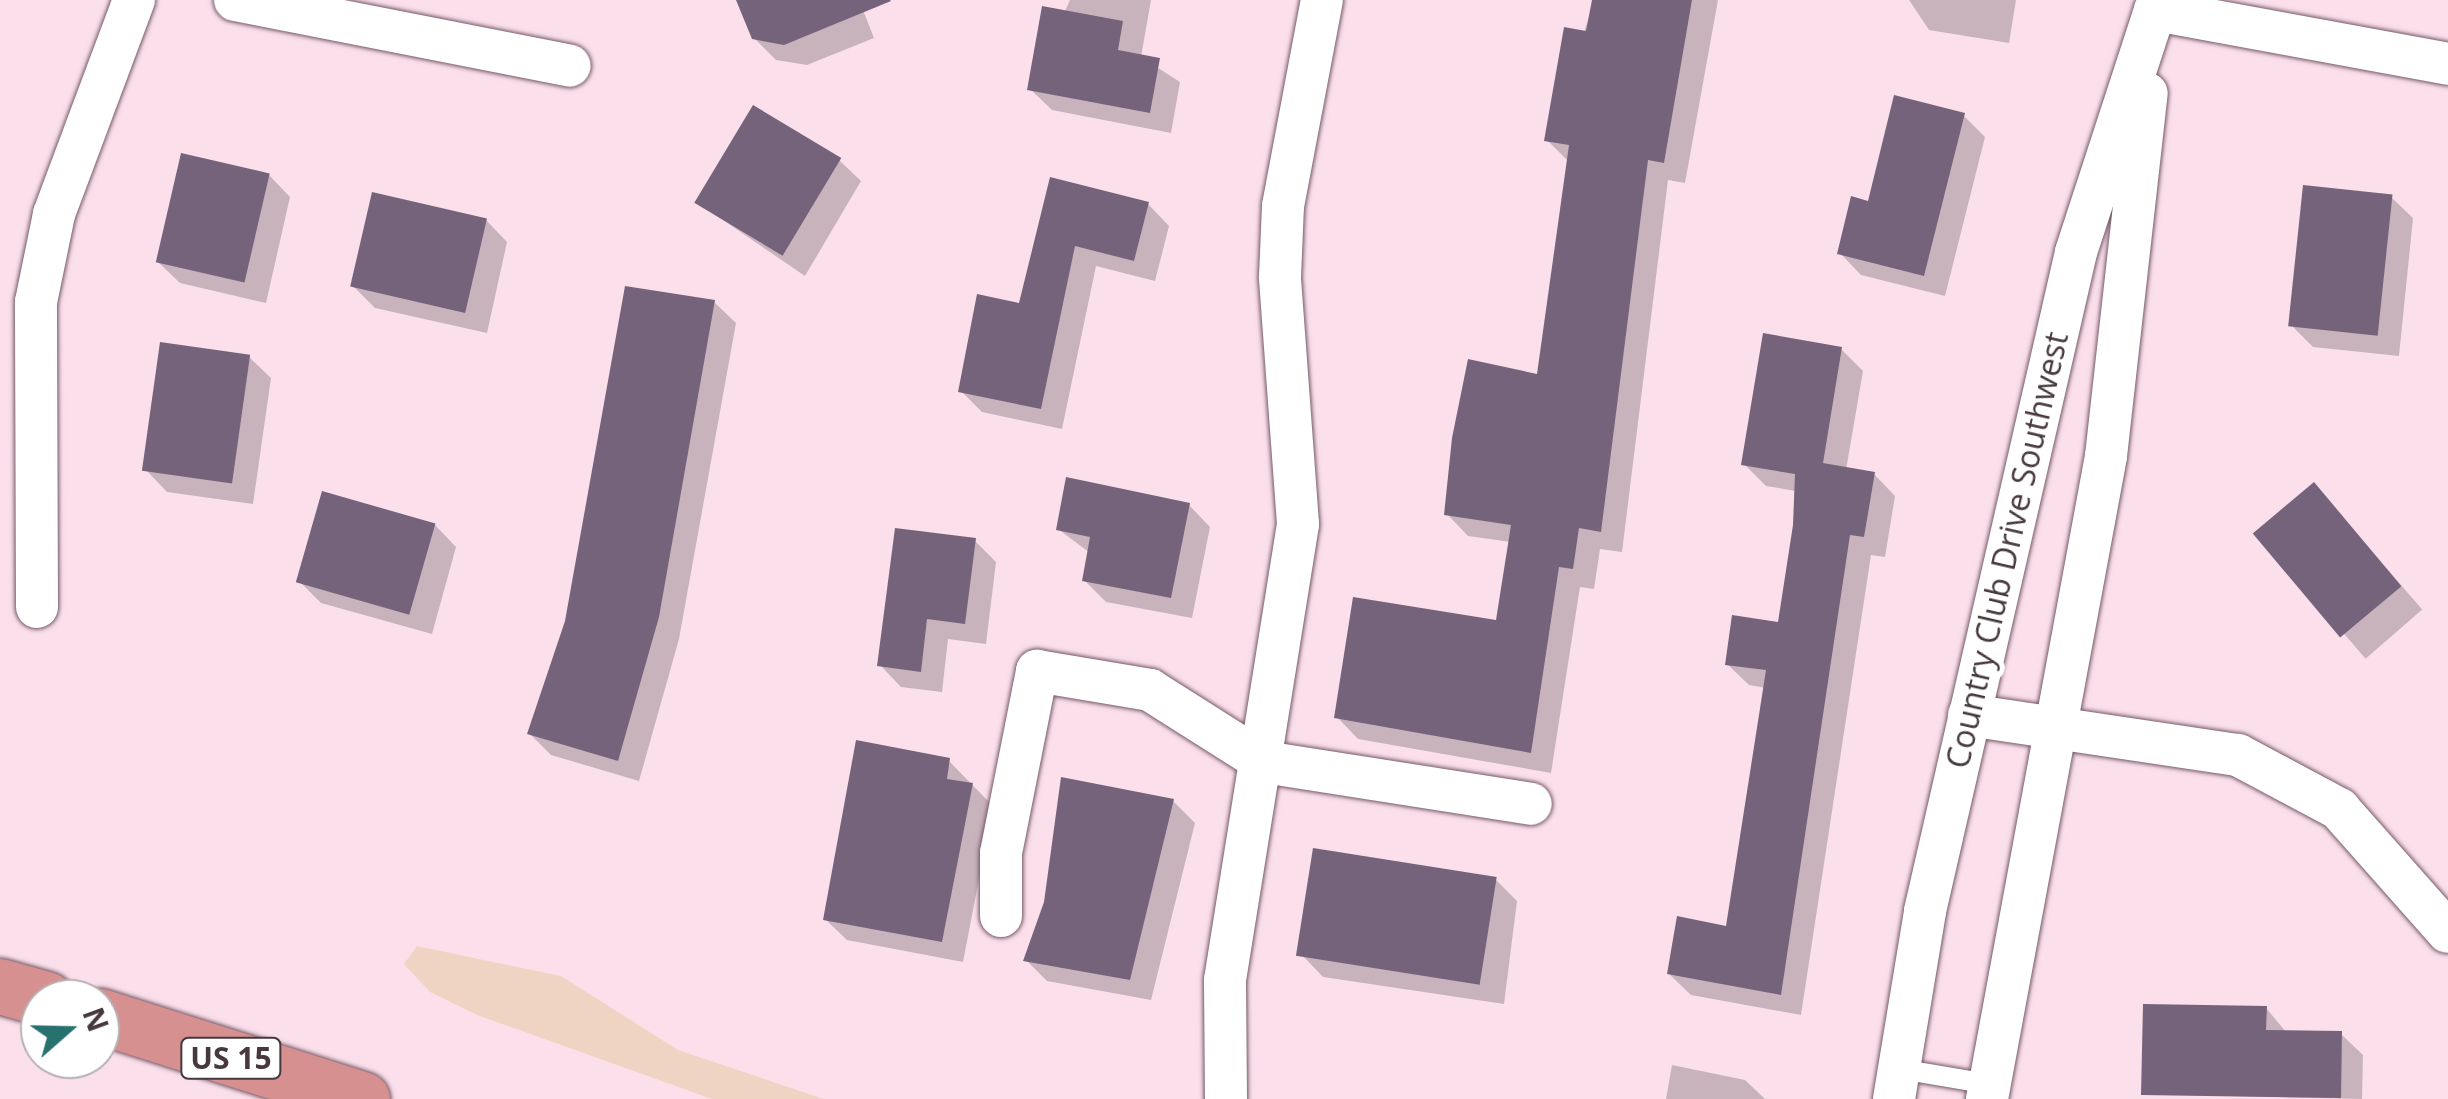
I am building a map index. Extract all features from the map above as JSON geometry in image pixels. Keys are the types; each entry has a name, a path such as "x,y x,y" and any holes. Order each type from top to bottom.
{"highway":[{"name":"US 15","path":"120,1022 362,1099"}],"street":[{"path":"37,607 36,302 54,214 134,0"},
{"path":"235,0 570,66"},
{"path":"1226,1099 1225,980 1264,762 1298,524 1283,206 1322,0"},
{"path":"2156,5 2448,64"},
{"name":"Country Club Drive Southwest","path":"1897,1084 1969,715 2076,252 2156,5"},
{"name":"Country Club Drive Southwest","path":"1988,1092 2106,456 2156,5"},
{"path":"1001,916 1001,853 1037,670 1150,690 1264,762 1531,804"},
{"path":"1969,715 2238,755 2338,809 2448,932"}],"lane":[{"path":"1897,1084 1988,1092"}],"shaded area":[{"path":"417,946 561,976 678,1050 824,1099 712,1099 477,1015 430,992 404,964"}],"building":[{"path":"736,0 891,1 784,45 752,39"},
{"path":"1592,0 1692,0 1664,163 1648,160 1601,532 1579,528 1573,569 1559,567 1531,753 1334,718 1353,597 1496,620 1511,525 1444,515 1452,438 1468,359 1537,374 1569,145 1544,141 1564,27 1586,31"},
{"path":"1042,6 1123,21 1118,50 1160,58 1150,113 1027,90"},
{"path":"1894,95 1965,113 1924,276 1837,254 1851,196 1868,201"},
{"path":"753,105 841,158 783,256 694,203"},
{"path":"181,153 270,173 244,283 156,262"},
{"path":"1050,177 1149,202 1134,261 1075,246 1041,409 958,392 977,294 1019,303"},
{"path":"2303,185 2393,194 2378,336 2288,326"},
{"path":"372,192 487,219 465,313 350,287"},
{"path":"625,286 715,300 659,617 618,761 527,734 565,621"},
{"path":"1763,333 1842,347 1823,463 1875,472 1864,537 1850,535 1781,995 1667,974 1677,916 1726,926 1766,670 1725,665 1732,615 1778,622 1793,525 1795,474 1741,465"},
{"path":"160,342 250,355 232,483 142,471"},
{"path":"1066,477 1190,503 1171,598 1082,581 1090,537 1056,530"},
{"path":"2314,482 2401,586 2340,638 2253,533"},
{"path":"322,491 435,524 409,615 296,582"},
{"path":"895,528 976,538 965,624 927,619 921,672 877,666"},
{"path":"856,740 950,758 947,779 973,783 942,942 823,920"},
{"path":"1061,777 1174,799 1130,980 1023,961 1044,902"},
{"path":"1313,848 1497,877 1480,985 1296,956"},
{"path":"2143,1004 2267,1006 2266,1030 2342,1031 2341,1098 2141,1095"}]}
